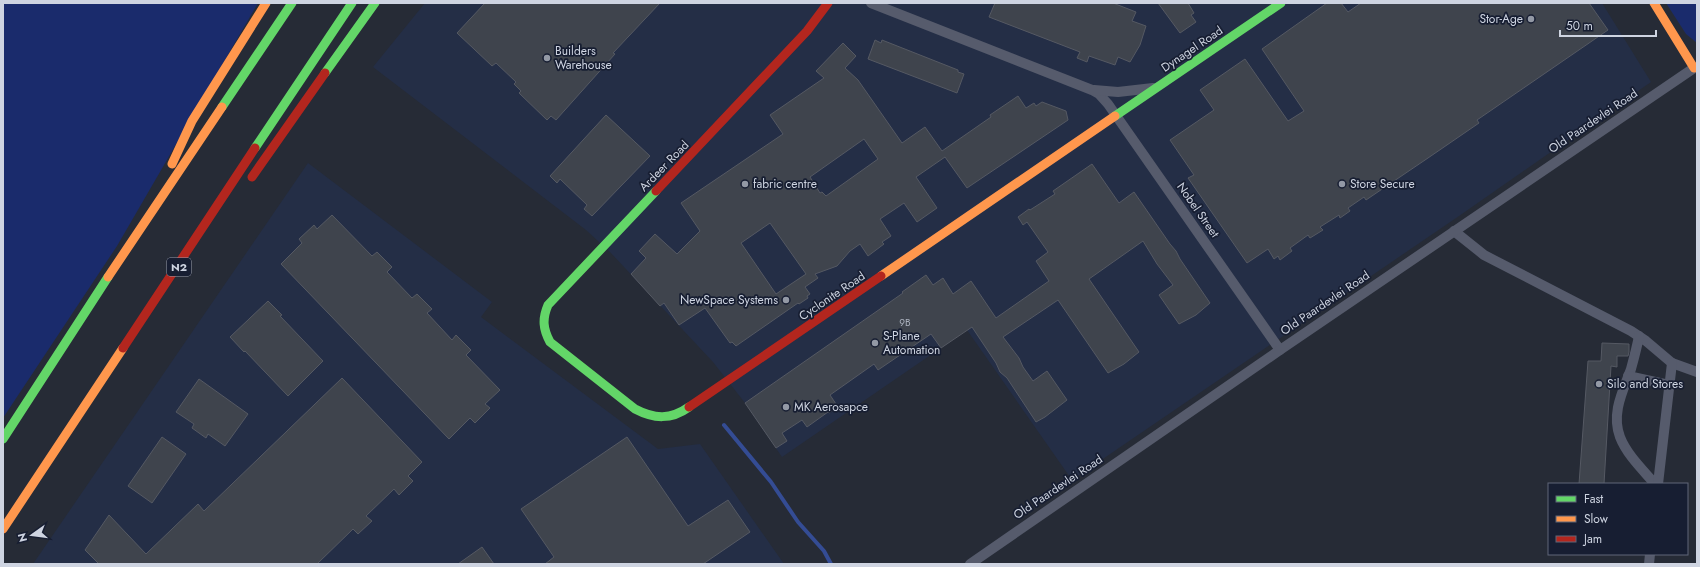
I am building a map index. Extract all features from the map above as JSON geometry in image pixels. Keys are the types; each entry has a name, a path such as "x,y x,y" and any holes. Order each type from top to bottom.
{"main road":[{"path":"159,199 172,164 192,121 266,3"},
{"path":"3,439 159,199 292,3"},
{"name":"N2","path":"3,529 182,262 352,3"},
{"path":"248,182 375,3"},
{"name":"Ardeer Road","path":"558,350 544,333 542,322 548,305 807,31 828,3"},
{"name":"Dynagel Road","path":"1117,116 1281,3"},
{"path":"1654,3 1696,68"},
{"name":"Cyclonite Road","path":"558,350 646,415 659,418 673,416 685,410 1117,116"},
{"path":"182,262 205,241"}],"street":[{"name":"Nobel Street","path":"871,3 1092,90 1104,99 1280,350"},
{"name":"Old Paardevlei Road","path":"970,564 1454,231 1696,68"},
{"name":"Nobel Street","path":"1092,90 1118,92 1156,88"},
{"path":"1454,231 1467,243 1490,258 1639,336 1672,363 1697,372"},
{"path":"1639,336 1628,376 1619,400 1617,421 1618,430 1625,446 1653,483"},
{"path":"1658,483 1672,363"},
{"path":"1628,376 1669,385"}],"shaded area":[{"path":"3,3 258,3 117,246 3,418"},
{"path":"425,3 1602,3 1651,82 1459,216 1072,480 967,330 782,457 745,403 713,362 610,252 586,230 373,67"},
{"path":"1666,3 1697,3 1697,43 1686,34"},
{"path":"308,163 492,302 481,317 658,449 700,444 784,564 33,564"}],"building":[{"name":"Builders Warehouse","path":"485,3 660,3 613,53 615,54 556,120 551,116 547,120 519,93 521,91 514,84 516,82 496,63 492,66 457,33"},
{"path":"995,3 1113,3 1136,12 1132,21 1146,26 1140,45 1130,62 1118,57 1115,65 1089,56 1087,62 1077,58 1080,52 989,17"},
{"path":"1158,3 1188,3 1194,13 1191,15 1196,22 1180,33"},
{"path":"1327,3 1341,3 1348,12 1361,3 1589,3 1608,30 1477,120 1479,123 1428,158 1366,200 1364,197 1348,208 1350,211 1340,218 1339,215 1320,227 1323,230 1310,238 1308,235 1290,248 1292,251 1280,260 1278,256 1274,259 1268,249 1247,263 1188,178 1194,175 1170,140 1214,110 1200,90 1245,59 1288,121 1304,111 1262,49"},
{"path":"875,40 881,43 882,40 958,70 958,72 964,74 957,93 868,59"},
{"path":"843,43 856,56 845,68 858,80 902,143 925,127 942,151 1018,96 1026,108 1034,103 1036,106 1042,102 1066,111 1068,120 967,188 945,157 916,177 937,208 917,222 904,203 880,219 891,236 882,242 884,244 868,256 860,244 850,251 837,266 815,274 818,278 805,287 810,294 807,296 808,298 799,304 798,303 736,346 732,342 730,343 705,308 679,325 664,303 660,306 631,274 646,258 639,251 655,234 677,254 700,231 681,203 783,134 770,115 824,78 816,71","holes":["864,139 878,159 826,196 822,192 820,193 810,177","770,223 806,274 776,294 741,243"]},
{"path":"606,115 650,156 592,216 584,209 587,205 560,179 557,183 550,176"},
{"path":"1092,164 1119,203 1134,192 1176,251 1210,303 1196,315 1179,324 1159,295 1173,285 1157,264 1143,241 1089,279 1139,352 1124,364 1108,373 1058,300 1003,337 1019,358 1023,367 1033,381 1047,371 1067,400 1045,417 1036,422 1007,378 1000,372 996,363 972,327 941,348 931,334 878,370 874,364 830,395 838,407 829,413 828,412 807,427 802,420 782,433 787,441 776,448 745,403 903,293 902,292 926,275 933,285 943,278 953,294 971,281 996,318 1049,281 1036,261 1048,252 1027,222 1023,225 1018,217 1055,194 1053,191"},
{"path":"332,215 372,256 377,252 392,267 387,272 412,298 417,294 432,309 427,313 452,340 456,335 471,350 466,355 500,390 485,404 490,408 475,423 470,418 449,439 281,264 302,243 299,239 314,225 317,229"},
{"path":"268,301 282,315 280,316 323,361 288,396 230,337"},
{"path":"1602,343 1629,344 1628,356 1617,356 1617,367 1611,366 1604,483 1579,483 1588,361 1601,361"},
{"path":"342,378 422,462 408,476 413,481 399,495 394,489 366,516 372,521 358,534 353,529 317,564 99,564 85,550 109,515 146,554 198,504 204,511"},
{"path":"199,379 248,414 225,446 208,434 206,438 192,428 194,424 176,412"},
{"path":"162,437 186,454 152,503 128,486"},
{"path":"627,437 688,526 728,500 750,532 703,564 545,564 554,557 521,509"},
{"path":"482,547 494,564 458,564"}],"waterway":[{"path":"724,425 771,482 798,522 824,551 831,564"}],"traffic: fast":[{"path":"222,107 292,3"},
{"path":"255,148 352,3"},
{"path":"325,73 375,3"},
{"path":"1115,116 1281,3"},
{"path":"656,191 548,305 544,324 550,342 635,409 649,415 662,417 676,414 689,407"},
{"path":"3,439 108,277"}],"traffic: slow":[{"path":"172,164 192,121 266,3"},
{"path":"1654,3 1694,68 1697,67"},
{"path":"108,277 222,107"},
{"path":"881,276 1115,116"},
{"path":"3,529 123,348"}],"traffic: jam":[{"path":"656,191 807,31 828,3"},
{"path":"252,177 325,73"},
{"path":"123,348 255,148"},
{"path":"689,407 881,276"}],"place":[{"name":"Stor-Age","path":"1531,19"},
{"name":"Builders Warehouse","path":"547,58"},
{"name":"fabric centre","path":"745,184"},
{"name":"Store Secure","path":"1342,184"},
{"name":"NewSpace Systems","path":"786,300"},
{"name":"S-Plane Automation","path":"875,343"},
{"name":"Silo and Stores","path":"1599,384"},
{"name":"MK Aerosapce","path":"786,407"}]}
